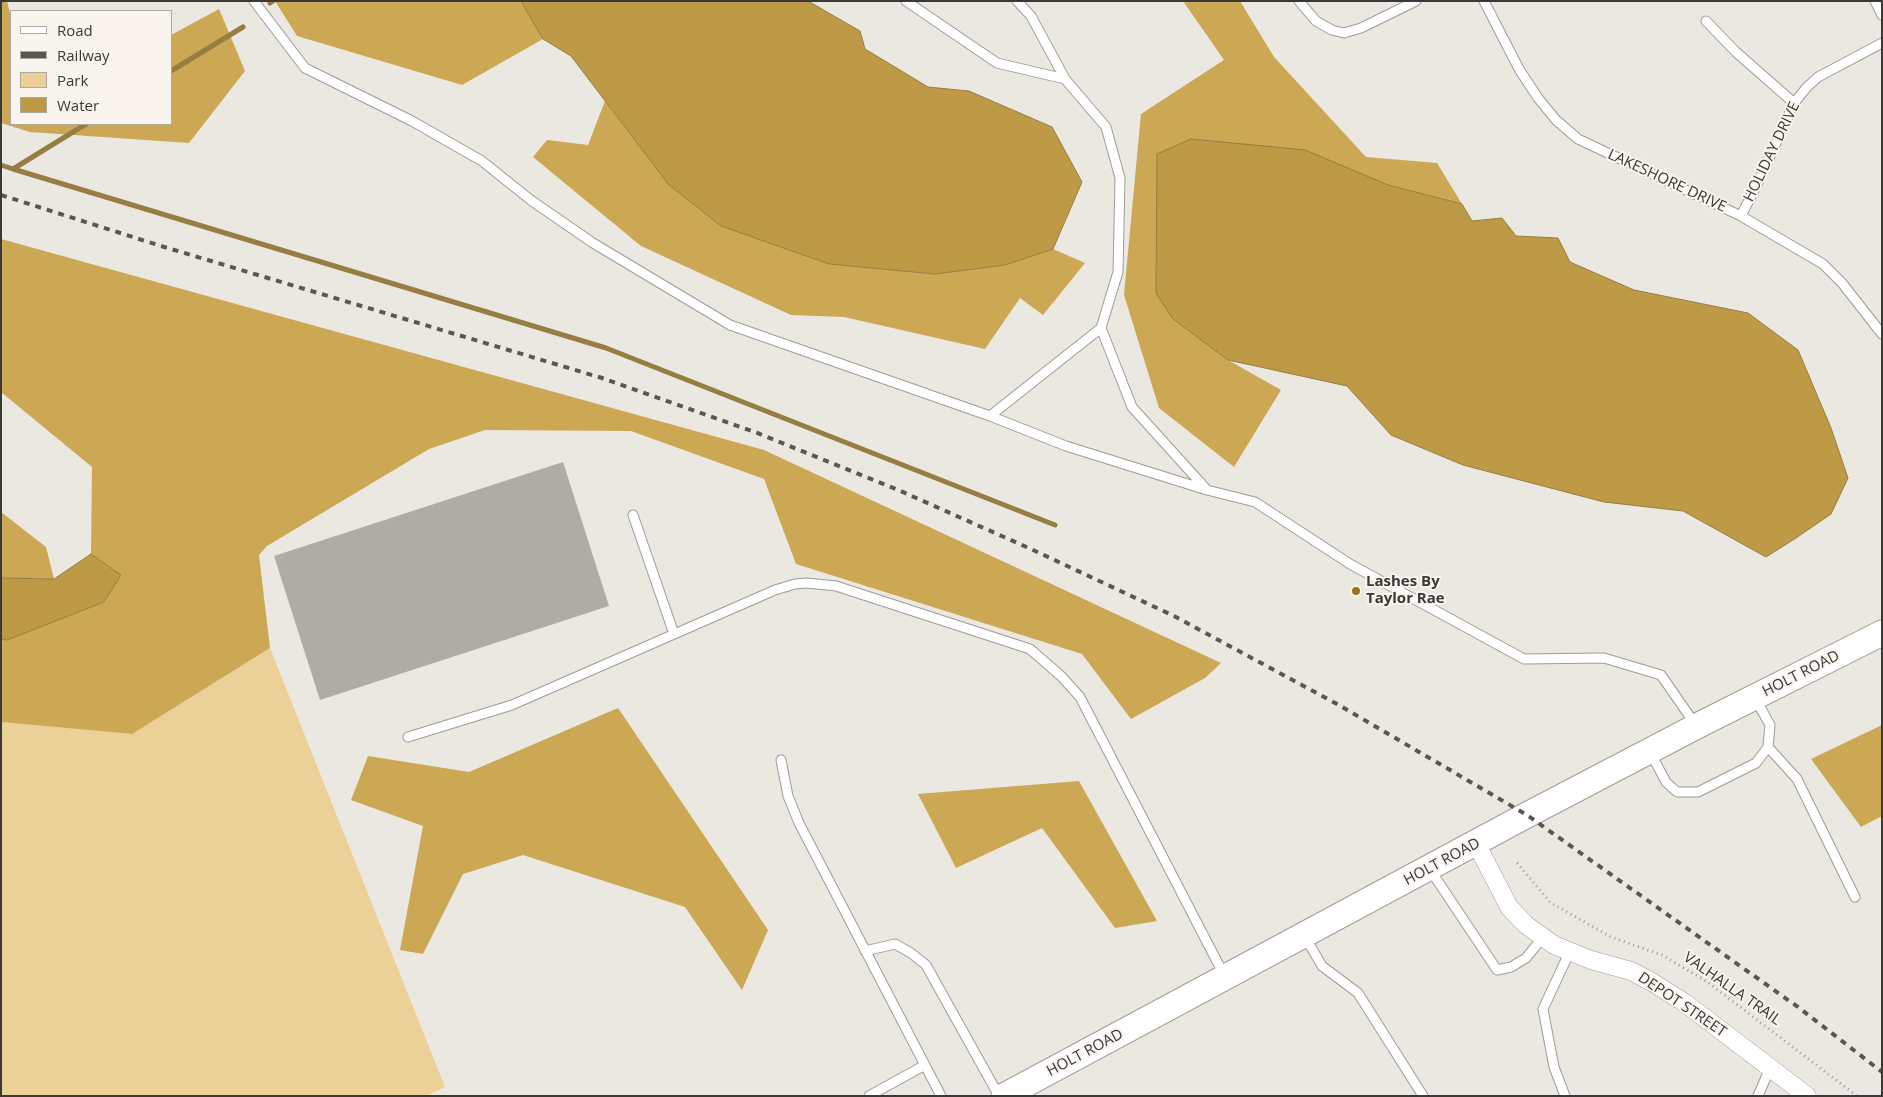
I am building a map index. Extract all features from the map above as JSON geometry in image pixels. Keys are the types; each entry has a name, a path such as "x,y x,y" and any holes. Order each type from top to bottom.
{"main road":[{"name":"HOLT ROAD","path":"1004,1096 1697,726 1882,633"}],"street":[{"name":"DEPOT STREET","path":"1476,843 1509,907 1526,926 1554,945 1570,952 1631,971 1652,982 1684,1003 1807,1096"}],"lane":[{"path":"254,1 305,68 412,120 482,161 532,201 593,243 730,325 990,416 1066,446 1207,490 1255,502 1350,564 1524,659 1604,658 1661,675 1697,726"},
{"path":"906,1 997,63 1065,79"},
{"path":"990,416 1101,328 1118,272 1120,178 1106,127 1065,79 1031,16 1017,1"},
{"path":"1299,1 1316,21 1332,30 1344,33 1361,28 1416,1"},
{"name":"LAKESHORE DRIVE","path":"1484,1 1519,68 1538,98 1556,120 1578,139 1741,216 1823,264 1848,290 1882,334"},
{"path":"1876,1 1882,15"},
{"path":"1706,21 1736,52 1794,103"},
{"name":"HOLIDAY DRIVE","path":"1741,216 1794,103 1807,87 1818,78 1882,43"},
{"path":"1101,328 1132,407 1207,490"},
{"path":"633,515 674,634"},
{"path":"408,737 512,705 775,590 795,584 807,583 836,586 1030,650 1061,676 1080,697 1226,977"},
{"path":"1650,751 1666,782 1677,792 1698,792 1756,763 1768,747 1770,726 1755,697"},
{"path":"1768,747 1797,779 1855,897"},
{"path":"781,760 788,796 799,823 941,1096"},
{"path":"1429,868 1497,970 1511,967 1526,958 1543,937"},
{"path":"1304,935 1322,966 1358,993 1423,1096"},
{"path":"865,951 895,944 911,953 926,965 999,1096"},
{"path":"1565,1096 1554,1067 1543,1009 1570,952"},
{"path":"869,1096 925,1065"},
{"path":"1758,1096 1770,1068"}],"path":[{"name":"VALHALLA TRAIL","path":"1517,863 1552,902 1611,937 1662,955 1706,981 1857,1096"}],"green space":[{"path":"270,648 445,1087 426,1096 4,1096 1,1094 1,722 132,734"}],"shaded area":[{"path":"1,1 7,1 10,13 10,125 172,125 172,34 219,9 245,71 189,143 30,132 1,123"},
{"path":"275,1 521,1 543,39 462,85 297,36"},
{"path":"1183,1 1240,1 1274,57 1366,157 1437,163 1462,204 1388,185 1173,319 1228,360 1281,390 1234,467 1159,408 1124,295 1141,114 1224,60"},
{"path":"605,101 669,185 721,226 829,264 935,274 1005,265 1053,249 1085,263 1043,315 1020,298 985,349 844,317 791,315 641,246 533,157 547,140 588,145"},
{"path":"1,239 764,450 1221,663 1205,678 1131,719 1082,654 796,564 764,479 631,431 485,430 429,449 267,546 259,555 270,648 132,734 1,722 1,639 7,640 104,602 121,575 91,554 92,467 1,392"},
{"path":"1,512 46,547 54,579 1,578"},
{"path":"618,708 768,930 742,990 685,907 523,855 463,874 423,954 400,950 423,826 351,800 368,756 469,772"},
{"path":"1882,725 1882,816 1861,827 1811,759"},
{"path":"1079,781 1157,921 1115,928 1042,828 956,868 918,794"}],"water":[{"path":"521,1 808,1 860,31 865,49 928,87 969,91 1052,127 1082,182 1053,249 1005,265 935,274 829,264 721,226 669,185 571,56 543,39"},
{"path":"1191,139 1305,150 1388,185 1462,204 1472,221 1502,218 1516,236 1558,238 1570,262 1634,290 1748,313 1798,350 1831,428 1848,478 1831,514 1766,557 1683,511 1604,502 1463,465 1391,435 1347,386 1228,360 1173,319 1156,293 1157,154"},
{"path":"91,554 121,575 104,602 7,640 1,639 1,578 54,579"}],"building":[{"path":"563,462 609,606 320,700 274,556"}],"waterway":[{"path":"172,70 243,27"},
{"path":"1,165 13,169 84,125"},
{"path":"13,169 606,348 1055,525"}],"railway":[{"path":"1,195 161,246 602,378 760,434 896,489 1031,549 1174,616 1337,704 1527,815 1798,1007 1882,1072"}],"place":[{"name":"Lashes By Taylor Rae","path":"1356,591"}]}
